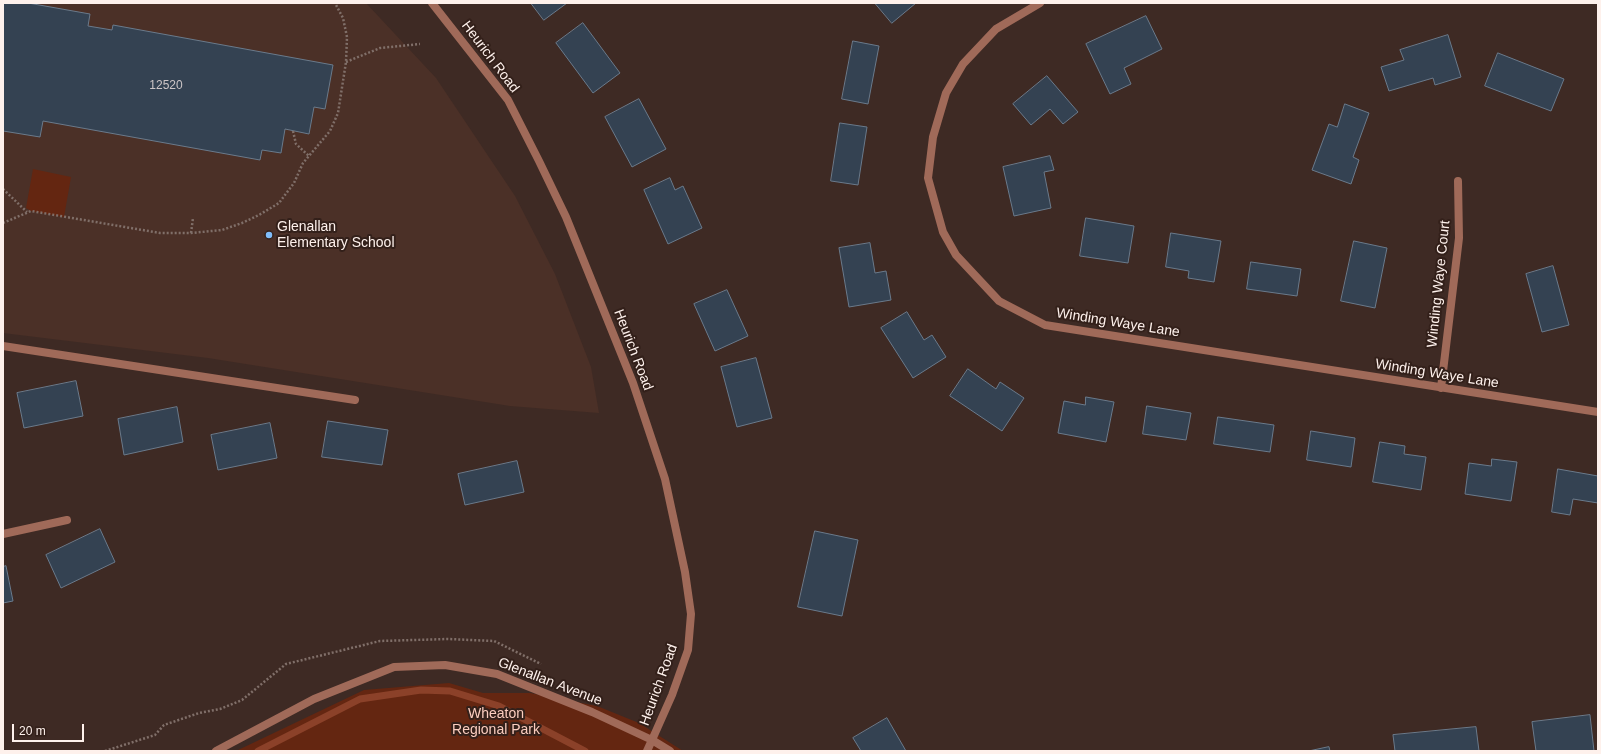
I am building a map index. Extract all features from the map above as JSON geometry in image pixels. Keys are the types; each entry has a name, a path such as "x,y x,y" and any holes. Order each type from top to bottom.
{"street":[{"name":"Heurich Road","path":"432,3 508,100 539,161 566,217 633,383 665,479 685,572 691,614 688,650 672,695 647,751"},
{"name":"Winding Waye Lane","path":"1040,3 996,29 963,64 946,93 933,137 928,178 943,232 956,255 999,301 1045,325 1598,412"},
{"name":"Winding Waye Court","path":"1441,388 1459,238 1458,181"},
{"path":"3,346 355,400"},
{"path":"3,534 67,520"},
{"name":"Glenallan Avenue","path":"216,751 314,699 394,667 445,665 497,674 592,712 652,740 670,751"}],"path":[{"path":"3,223 31,211 160,233 191,233 222,230 259,215 279,203 294,182 303,163 319,145 335,122 342,92 346,62 347,37 343,18 335,3"},
{"path":"346,62 380,48 420,44"},
{"path":"293,131 296,144 308,156"},
{"path":"3,189 27,212"},
{"path":"191,233 194,218"},
{"path":"105,751 155,735 164,725 242,700 286,664 313,656 380,641 448,639 494,641 541,664"}],"shaded area":[{"name":"Glenallan Elementary School","path":"3,3 366,3 436,78 515,196 555,274 591,367 599,413 510,406 208,358 3,333"}],"green space":[{"path":"33,169 71,177 64,217 31,211 26,208"},
{"name":"Wheaton Regional Park","path":"449,683 483,693 530,693 597,706 639,723 683,751 236,751 364,690"}],"building":[{"path":"3,3 28,3 90,14 88,26 112,30 113,25 333,65 325,109 314,107 309,134 285,129 281,153 262,150 260,160 43,121 40,137 3,131"},
{"path":"531,3 567,3 544,20"},
{"path":"875,3 916,3 892,23"},
{"path":"1146,16 1162,49 1124,68 1131,84 1110,94 1086,44"},
{"path":"583,23 620,73 593,93 556,43"},
{"path":"1448,35 1461,77 1435,85 1433,78 1389,91 1381,67 1404,60 1400,50"},
{"path":"853,41 879,46 868,104 842,99"},
{"path":"1498,53 1564,79 1551,111 1485,86"},
{"path":"1047,76 1078,112 1063,124 1050,109 1031,125 1013,104"},
{"path":"639,99 666,149 632,167 605,117"},
{"path":"1345,104 1369,113 1353,157 1359,160 1351,184 1312,170 1329,124 1337,127"},
{"path":"840,123 867,127 858,185 831,181"},
{"path":"1050,156 1054,170 1044,172 1051,208 1014,216 1003,167"},
{"path":"670,178 675,190 683,186 702,228 668,244 644,190"},
{"path":"1086,218 1134,226 1128,263 1080,256"},
{"path":"1171,233 1221,241 1214,282 1188,278 1189,271 1166,267"},
{"path":"1354,241 1387,248 1375,308 1341,301"},
{"path":"870,243 875,273 886,271 891,300 849,307 839,248"},
{"path":"1251,262 1301,269 1297,296 1247,289"},
{"path":"1553,266 1569,325 1542,332 1526,274"},
{"path":"727,290 748,336 715,351 694,304"},
{"path":"907,312 924,340 932,335 946,357 913,378 881,328"},
{"path":"756,358 772,418 737,427 721,367"},
{"path":"968,369 996,389 1000,382 1024,398 1002,431 950,396"},
{"path":"76,381 83,416 24,428 17,393"},
{"path":"1086,397 1114,402 1106,442 1058,433 1064,401 1085,405"},
{"path":"1147,406 1191,413 1186,440 1143,434"},
{"path":"177,407 183,442 124,455 118,419"},
{"path":"1218,417 1274,425 1270,452 1214,444"},
{"path":"328,421 388,430 382,465 322,457"},
{"path":"270,423 277,458 218,470 211,435"},
{"path":"1311,431 1355,438 1351,467 1307,460"},
{"path":"1380,442 1405,446 1404,454 1426,457 1421,490 1373,482"},
{"path":"1492,459 1517,462 1511,501 1465,494 1469,463 1491,466"},
{"path":"517,461 524,492 465,505 458,474"},
{"path":"1558,469 1598,476 1598,503 1573,499 1570,515 1552,512"},
{"path":"100,529 115,562 61,588 46,555"},
{"path":"815,531 858,540 842,616 798,607"},
{"path":"6,566 13,601 3,603 3,567"},
{"path":"1590,715 1594,751 1536,751 1532,722"},
{"path":"887,718 906,751 861,751 853,738"},
{"path":"1476,727 1479,751 1395,751 1393,735"},
{"path":"1329,747 1330,751 1309,751"}],"waterway":[{"path":"258,751 360,699 421,690 450,691 499,706 585,751"}],"place":[{"name":"Glenallan Elementary School","path":"269,235"}]}
